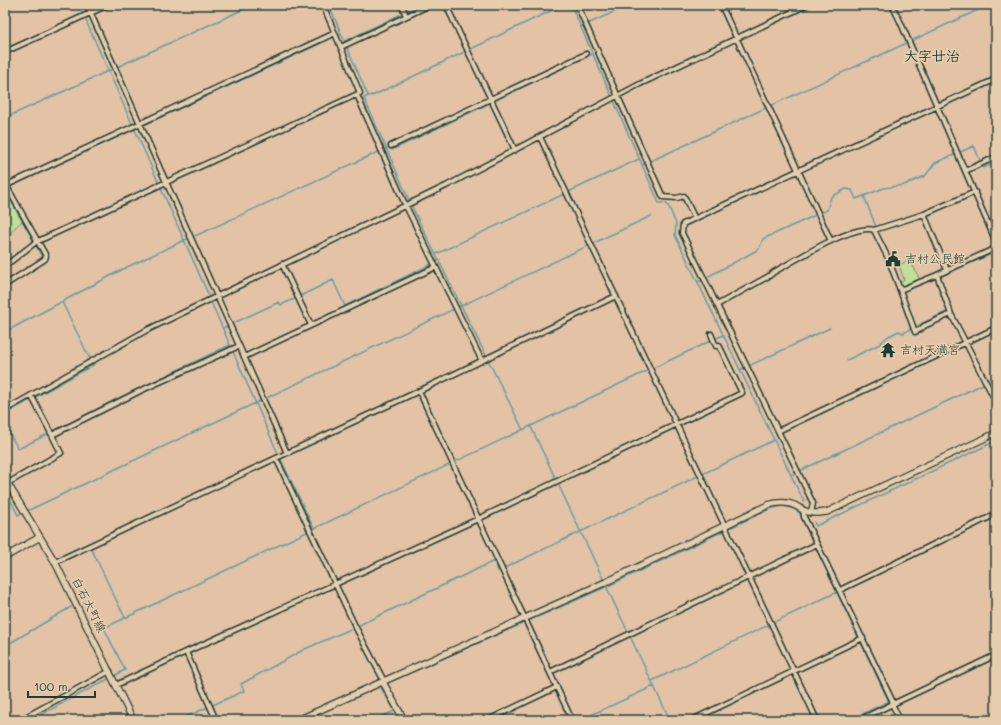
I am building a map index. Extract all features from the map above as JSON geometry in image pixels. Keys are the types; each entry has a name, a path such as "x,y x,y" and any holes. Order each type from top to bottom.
{"street":[{"path":"87,5 287,453"},
{"path":"5,52 108,5"},
{"path":"5,266 36,242 360,93 345,46 336,35 322,5"},
{"path":"402,5 405,14"},
{"path":"345,46 405,14 430,5"},
{"path":"446,5 515,150"},
{"path":"577,5 614,97 648,163 663,197 677,198 684,196 695,219"},
{"path":"722,5 832,241"},
{"path":"5,410 32,397 91,361 147,330 409,204 477,170 614,97 807,5"},
{"path":"892,5 996,242"},
{"path":"5,285 45,259 46,256 36,242 6,185 132,126 141,125 336,35"},
{"path":"391,146 492,101 586,54"},
{"path":"900,720 892,700 861,639 840,590 815,545 804,517 813,503 682,233 683,224 996,79"},
{"path":"357,95 381,151 409,204 434,264 456,308 485,359"},
{"path":"540,137 748,578 817,720"},
{"path":"965,171 996,157"},
{"path":"717,304 832,241 858,230 874,230 924,214 974,192"},
{"path":"924,214 947,270"},
{"path":"874,230 888,258 915,332 924,326 951,314"},
{"path":"900,290 996,248"},
{"path":"282,264 311,325"},
{"path":"244,357 434,264"},
{"path":"937,274 951,314 996,402"},
{"path":"55,562 419,391 616,296"},
{"path":"778,431 996,328"},
{"path":"116,685 478,519 742,393 719,345 716,346 712,337"},
{"path":"51,433 238,346"},
{"path":"419,391 572,720"},
{"path":"7,481 61,453 32,397"},
{"path":"298,720 526,620 725,529 768,505 777,502 791,503 807,512 827,512 996,433"},
{"path":"278,457 308,528 355,627 404,720"},
{"name":"白石大町線","path":"7,481 55,562 133,720"},
{"path":"840,590 996,514"},
{"path":"5,557 40,537"},
{"path":"550,672 815,545"},
{"path":"692,720 861,639"},
{"path":"186,652 216,720"},
{"path":"858,720 996,655"},
{"path":"20,720 111,675"},
{"path":"488,720 557,687"}],"green space":[{"path":"5,191 22,221 15,227 10,237 11,240 5,246"},
{"path":"910,260 920,280 901,288 900,283 904,280 899,265"}],"waterway":[{"path":"79,5 133,126"},
{"path":"5,118 253,5"},
{"path":"329,5 368,96 364,98 414,211 523,430"},
{"path":"345,41 420,5"},
{"path":"368,96 372,96 563,5"},
{"path":"571,5 659,203 666,203 669,207 676,224 675,235 804,502"},
{"path":"581,27 629,5"},
{"path":"642,165 989,5"},
{"path":"5,189 341,34"},
{"path":"392,150 592,54"},
{"path":"135,130 209,296"},
{"path":"698,282 759,249 763,239 827,210 831,197 846,189 852,190 856,199 884,188 904,185 925,176 935,163 974,146 983,168 996,163"},
{"path":"195,236 387,148"},
{"path":"436,254 639,159"},
{"path":"5,189 42,257"},
{"path":"864,196 876,227"},
{"path":"27,511 651,216"},
{"path":"873,234 887,260 911,329"},
{"path":"5,332 127,267 187,239"},
{"path":"943,275 996,252"},
{"path":"300,296 333,280 345,306 440,260"},
{"path":"223,328 279,302 281,305 296,298"},
{"path":"5,414 93,365 62,302"},
{"path":"211,302 276,449 314,529"},
{"path":"847,360 880,344 887,337 899,331 903,333 946,312"},
{"path":"740,370 830,328"},
{"path":"31,720 125,670 104,628 723,335"},
{"path":"5,425 18,449 125,395 230,345"},
{"path":"791,475 996,378"},
{"path":"531,427 604,581"},
{"path":"179,720 244,691 241,684 305,649 353,628 494,561 498,571 774,440"},
{"path":"814,522 816,526 996,441"},
{"path":"5,490 18,515 23,513"},
{"path":"387,683 606,587 770,509 785,506 799,512 890,704"},
{"path":"91,548 125,618"},
{"path":"606,586 670,720"},
{"path":"652,681 837,592"},
{"path":"5,646 71,607"},
{"path":"580,720 654,686"},
{"path":"373,720 395,711 381,688"},
{"path":"850,720 889,701"},
{"path":"894,713 897,720"},
{"path":"42,714 45,720"}],"place":[{"name":"吉村公民館","path":"893,259"},
{"name":"吉村天満宮","path":"888,350"}],"district":[{"name":"大字廿治","path":"932,56"}]}
